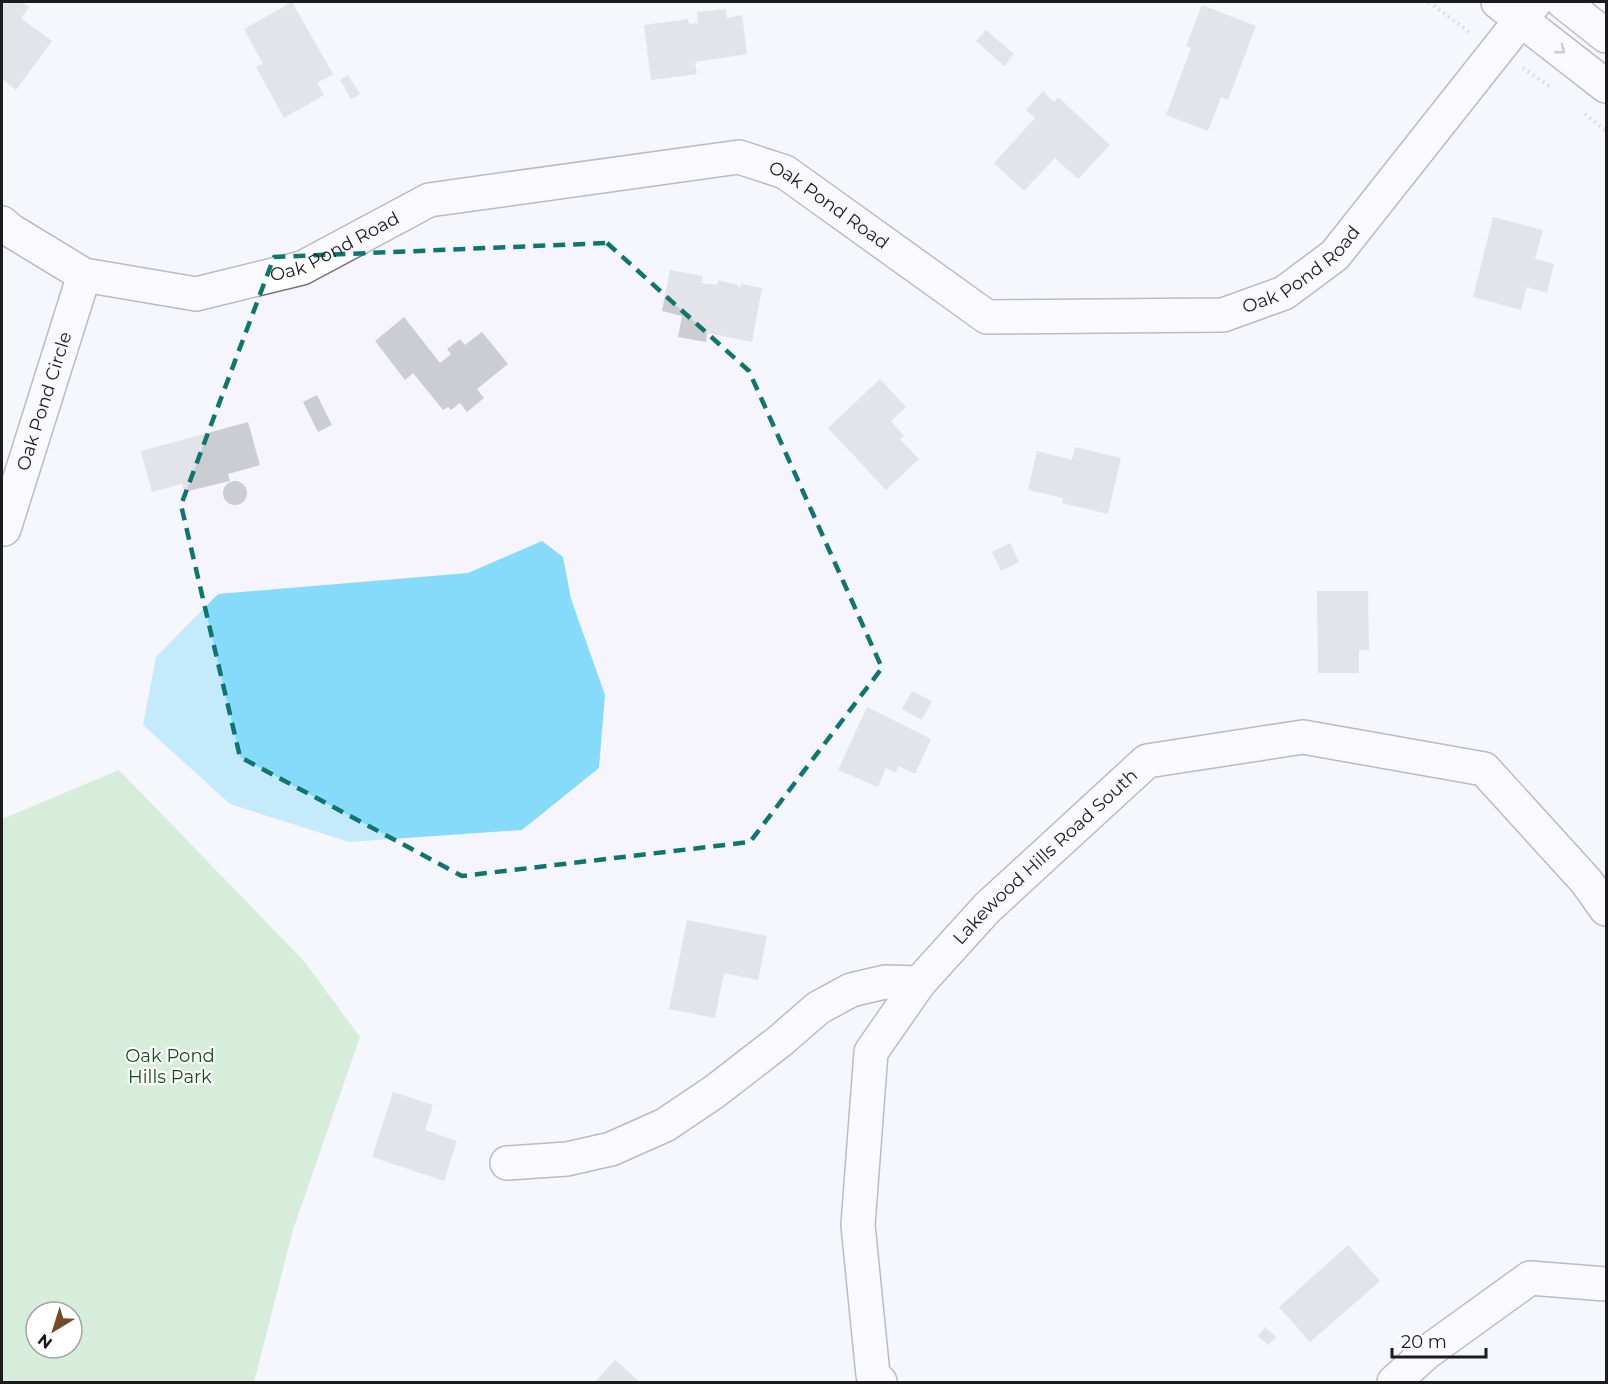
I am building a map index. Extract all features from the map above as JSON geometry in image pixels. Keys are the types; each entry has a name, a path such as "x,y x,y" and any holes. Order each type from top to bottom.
{"street":[{"path":"1563,2 1606,36"},
{"path":"1518,7 1606,86"},
{"name":"Oak Pond Road","path":"2,223 84,276 196,294 302,268 429,200 740,157 785,172 987,317 1223,315 1284,293 1335,255 1518,7"},
{"name":"Oak Pond Circle","path":"4,529 84,276"},
{"name":"Lakewood Hills Road South","path":"880,1383 873,1374 858,1225 871,1053 919,983 987,908 1148,761 1303,737 1484,769 1586,881 1606,909"},
{"path":"507,1163 567,1159 611,1149 644,1135 665,1125 714,1092 818,1008 851,990 885,982 919,983"},
{"path":"1394,1383 1426,1353 1530,1278 1606,1284"}],"highlighted area":[{"path":"607,243 749,371 882,668 750,842 462,876 240,757 181,505 274,257"}],"green space":[{"name":"Oak Pond Hills Park","path":"119,770 304,961 360,1037 293,1230 254,1382 2,1382 2,819"}],"water":[{"path":"542,541 563,557 571,599 605,695 599,768 522,830 349,842 230,804 143,725 156,657 218,594 468,573"}],"building":[{"path":"2,2 22,2 29,7 21,18 52,41 16,90 2,79"},
{"path":"292,2 333,74 317,83 324,95 284,118 256,67 263,64 244,29"},
{"path":"1202,5 1256,26 1228,100 1221,97 1208,131 1166,115 1191,48 1186,46"},
{"path":"726,9 727,18 742,15 747,54 695,62 697,74 651,80 644,25 688,19 689,24 698,23 697,12"},
{"path":"986,30 1014,54 1004,66 976,41"},
{"path":"348,75 360,94 351,99 340,80"},
{"path":"1043,91 1054,102 1058,97 1110,145 1078,179 1055,158 1024,191 994,163 1035,118 1026,110"},
{"path":"1493,217 1543,230 1535,259 1554,264 1547,293 1527,287 1521,310 1473,297"},
{"path":"670,270 703,276 702,283 717,285 718,280 740,288 741,284 762,288 752,342 707,333 706,342 678,337 682,316 662,311"},
{"path":"404,317 440,363 451,354 447,349 460,339 465,345 482,332 508,364 477,389 484,398 467,412 460,403 451,410 448,407 443,410 413,373 405,380 375,341"},
{"path":"880,379 906,407 891,421 904,436 900,439 919,459 886,490 828,428"},
{"path":"317,395 332,425 318,432 303,402"},
{"path":"248,422 260,465 228,474 230,481 184,492 182,484 152,492 141,451"},
{"path":"1075,447 1121,458 1108,514 1062,503 1063,498 1028,490 1037,451 1072,460"},
{"path":"235,481 244,484 247,493 244,502 235,505 226,502 223,493 226,484"},
{"path":"1010,543 1019,562 1001,571 992,552"},
{"path":"1317,591 1368,591 1369,650 1359,650 1359,673 1318,673"},
{"path":"912,691 932,701 922,720 902,709"},
{"path":"867,707 931,739 915,774 898,766 896,773 886,768 878,787 838,770"},
{"path":"687,920 767,936 758,980 724,973 715,1018 669,1009"},
{"path":"393,1092 433,1105 425,1130 457,1141 444,1181 372,1157"},
{"path":"1348,1245 1380,1281 1310,1342 1279,1307"},
{"path":"1265,1327 1276,1337 1268,1345 1258,1336"},
{"path":"615,1360 640,1382 595,1382"}]}
